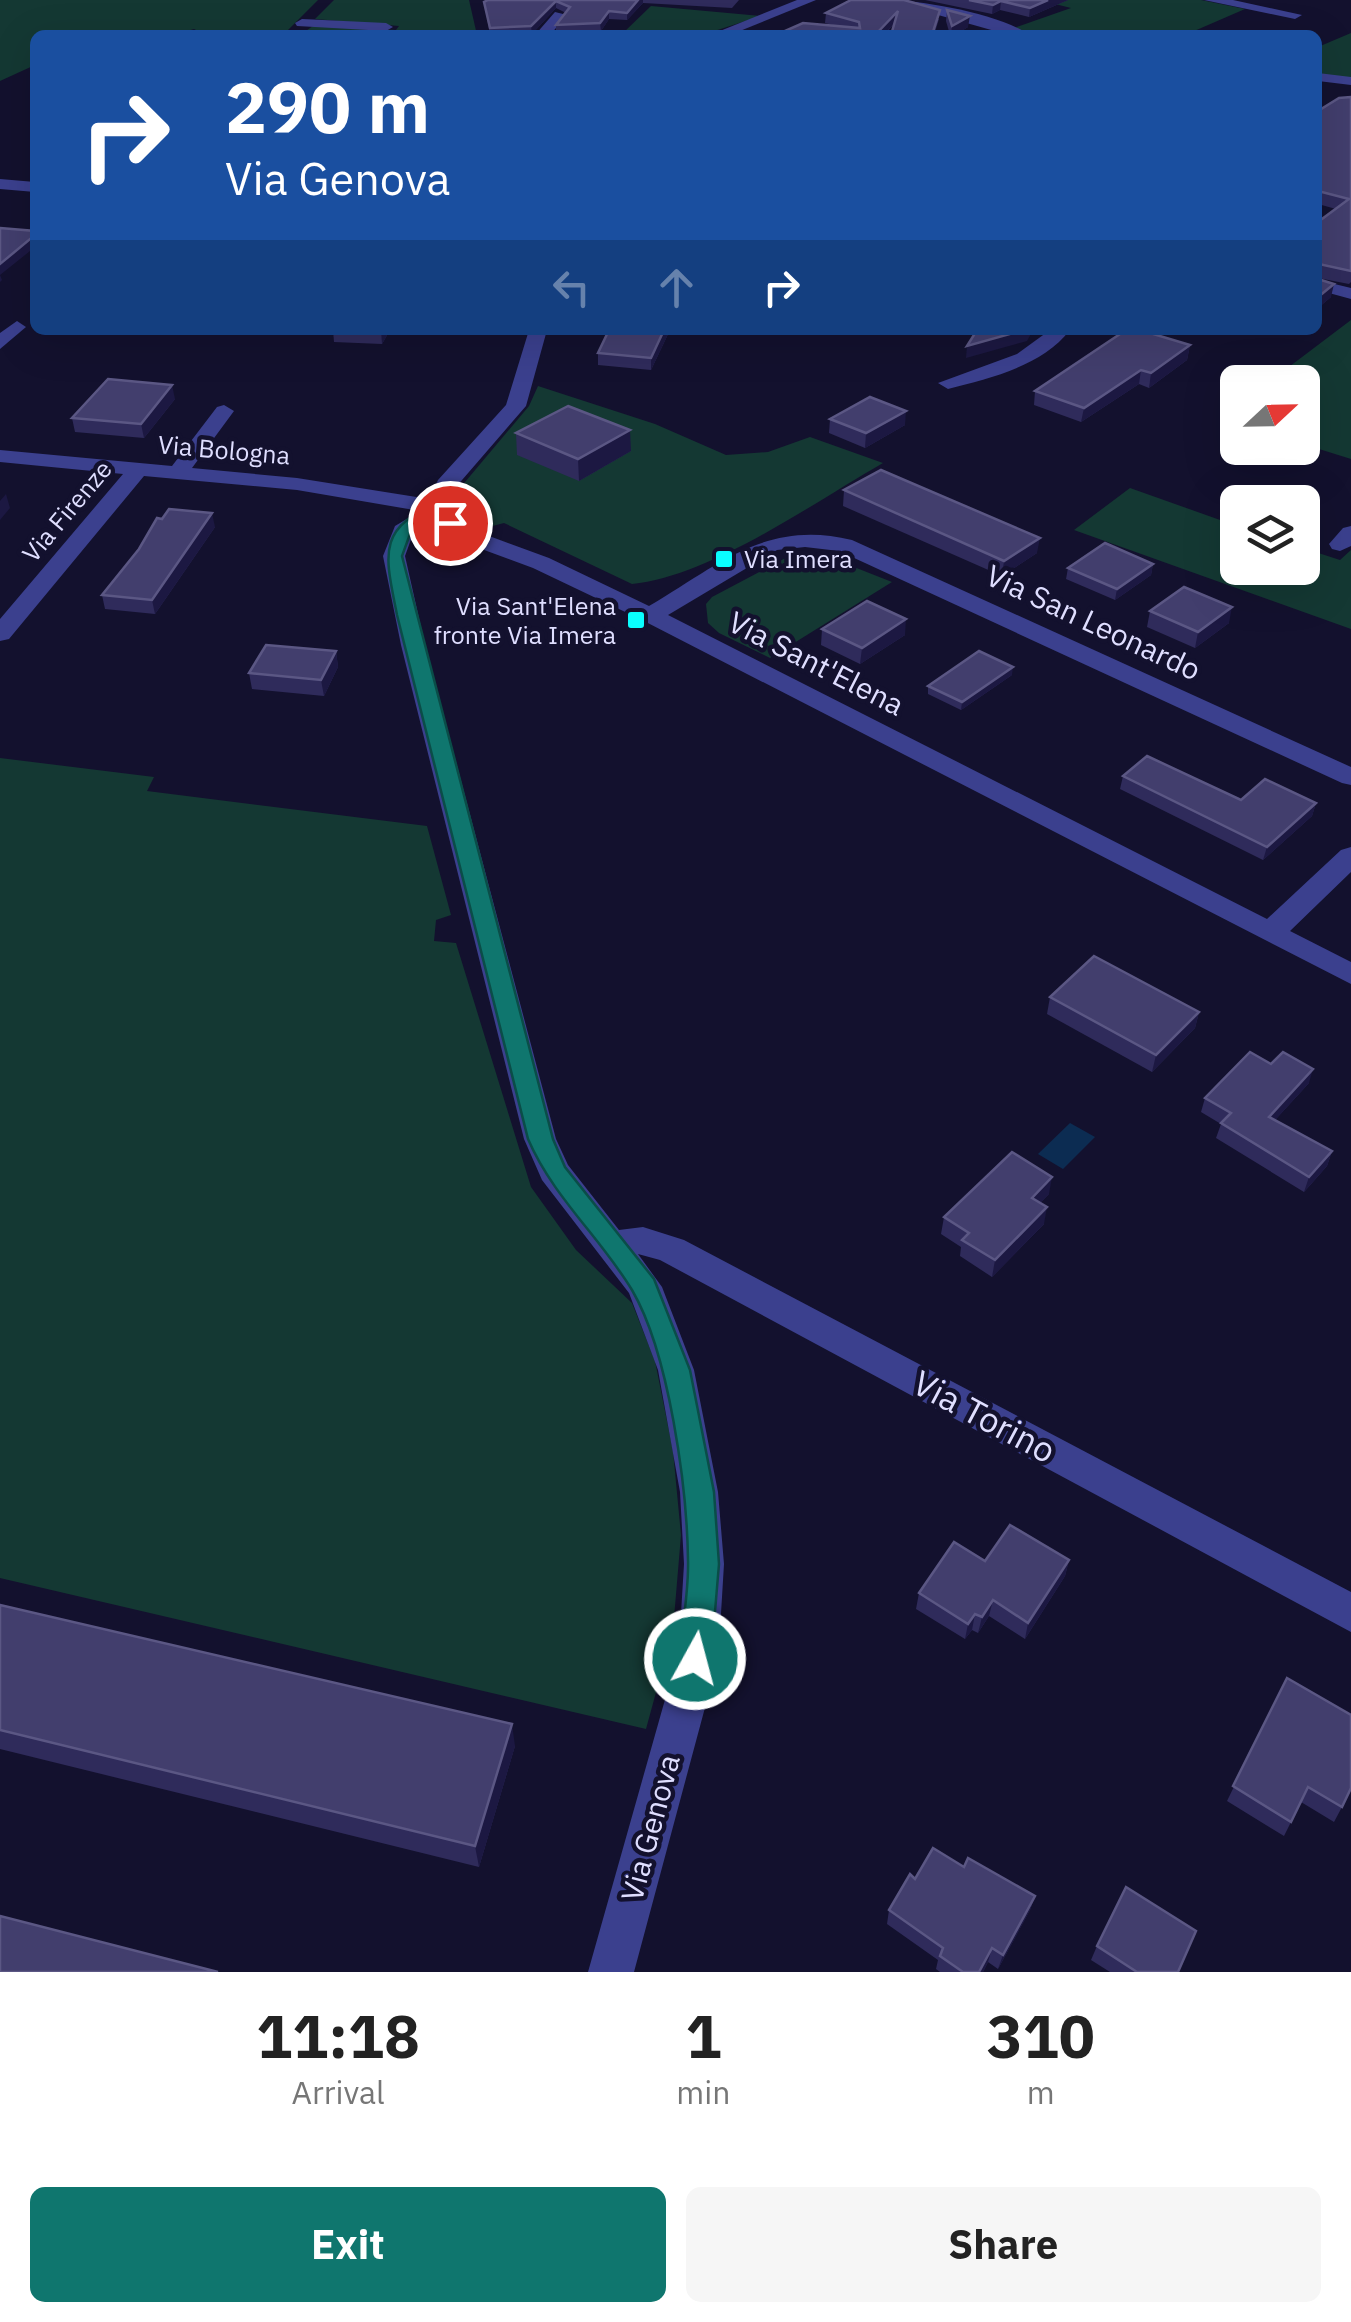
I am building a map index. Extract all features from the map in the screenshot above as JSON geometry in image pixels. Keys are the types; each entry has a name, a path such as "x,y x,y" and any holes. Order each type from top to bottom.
{"street":[{"path":"732,30 810,0"},
{"path":"892,0 1007,30"},
{"path":"1211,0 1295,14"},
{"path":"547,30 560,16"},
{"path":"772,17 802,24"},
{"path":"302,23 386,27"},
{"path":"1322,77 1351,81"},
{"path":"0,184 30,187"},
{"path":"1322,286 1351,294"},
{"path":"0,344 17,328"},
{"path":"441,508 446,485 516,406 537,335"},
{"path":"948,383 1024,358 1056,335"},
{"path":"178,472 224,411"},
{"name":"Via Bologna","path":"0,456 298,484 441,508"},
{"name":"Via Firenze","path":"3,626 138,470"},
{"name":"Via Sant'Elena","path":"441,508 450,523 465,535 541,563 650,616 1351,974"},
{"name":"Via Genova","path":"441,508 403,532 394,556 413,645 540,1139 554,1171 644,1287 676,1370 699,1492 704,1564 700,1630 690,1689 611,1972"},
{"name":"Via San Leonardo","path":"650,616 772,544 805,540 844,545 1351,777"},
{"path":"1270,933 1351,856"},
{"name":"Via Torino","path":"611,1244 643,1240 672,1250 1351,1614"}],"green space":[{"path":"0,0 318,0 288,30 30,30 30,67 0,81"},
{"path":"334,0 469,0 476,30 396,30 399,26 315,19"},
{"path":"1039,0 1201,0 1245,9 1197,30 1014,28 1071,8"},
{"path":"651,6 761,16 718,30 626,30"},
{"path":"313,26 396,30 307,30"},
{"path":"1351,33 1351,79 1322,75 1322,45"},
{"path":"1351,320 1351,459 1320,449 1320,365 1291,365"},
{"path":"538,386 655,424 726,455 768,452 810,437 883,463 728,553 663,578 632,584 504,523 481,529 458,501 460,488 529,406"},
{"path":"1130,488 1220,520 1220,582 1074,530"},
{"path":"1351,550 1351,629 1228,585 1320,585 1320,554 1340,560"},
{"path":"793,554 821,554 892,582 770,658 719,633 708,623 706,604 712,597"},
{"path":"0,758 154,777 147,791 427,826 451,915 436,920 434,941 456,943 531,1187 576,1250 632,1303 655,1361 673,1451 681,1535 673,1630 646,1729 0,1578"}],"water":[{"path":"1070,1123 1095,1137 1063,1169 1038,1154"}],"building":[{"path":"488,0 638,0 627,13 609,11 600,23 556,25 570,7 556,1 531,26 490,28 484,2"},
{"path":"851,0 904,0 940,10 934,30 892,30 898,11 880,30 787,30 803,23 860,28 859,22 826,13"},
{"path":"969,0 1048,0 1030,8 1001,1 993,5"},
{"path":"947,10 970,16 952,26"},
{"path":"1351,97 1351,271 1322,265 1322,219 1349,199 1322,192 1322,109 1339,98"},
{"path":"0,228 30,231 30,239 0,264"},
{"path":"1322,280 1334,284 1322,294"},
{"path":"607,335 662,335 651,358 598,353"},
{"path":"974,335 1006,335 967,346"},
{"path":"1119,335 1157,335 1190,345 1151,373 1141,370 1084,408 1035,391"},
{"path":"108,379 172,385 141,424 72,418"},
{"path":"870,397 906,411 866,433 830,419"},
{"path":"568,406 630,430 578,459 516,433"},
{"path":"881,470 1040,538 1004,561 844,490"},
{"path":"169,509 212,513 152,600 102,595 139,549 157,518 162,519"},
{"path":"1105,543 1153,564 1117,589 1068,568"},
{"path":"1184,587 1232,607 1198,632 1150,611"},
{"path":"867,601 906,619 862,648 822,629"},
{"path":"266,645 336,651 321,680 249,673"},
{"path":"979,651 1013,667 962,702 928,686"},
{"path":"1147,756 1241,800 1265,779 1316,803 1267,847 1123,776"},
{"path":"1094,956 1199,1012 1156,1055 1050,997"},
{"path":"1250,1052 1271,1064 1283,1052 1313,1069 1269,1117 1332,1151 1309,1177 1221,1123 1231,1113 1205,1098"},
{"path":"1012,1152 1052,1177 1032,1198 1047,1207 995,1260 962,1240 969,1233 944,1217"},
{"path":"1010,1525 1069,1560 1028,1623 993,1600 982,1617 975,1614 968,1624 919,1593 954,1542 985,1561"},
{"path":"0,1605 512,1724 475,1846 0,1730"},
{"path":"1287,1678 1351,1715 1351,1788 1342,1807 1308,1787 1291,1822 1233,1786"},
{"path":"933,1848 964,1867 968,1858 1035,1896 1003,1955 992,1948 979,1972 963,1972 940,1956 943,1948 889,1910 910,1874 915,1879"},
{"path":"1126,1887 1196,1931 1178,1972 1137,1972 1097,1946"},
{"path":"0,1916 218,1972 0,1972"}],"place":[{"name":"Via Imera","path":"724,559"},
{"name":"Via Sant'Elena fronte Via Imera","path":"636,620"}],"route":[{"path":"450,523 441,508 416,520 403,532 394,556 406,615 540,1139 554,1171 644,1287 676,1370 691,1436 704,1564 695,1659"}]}
